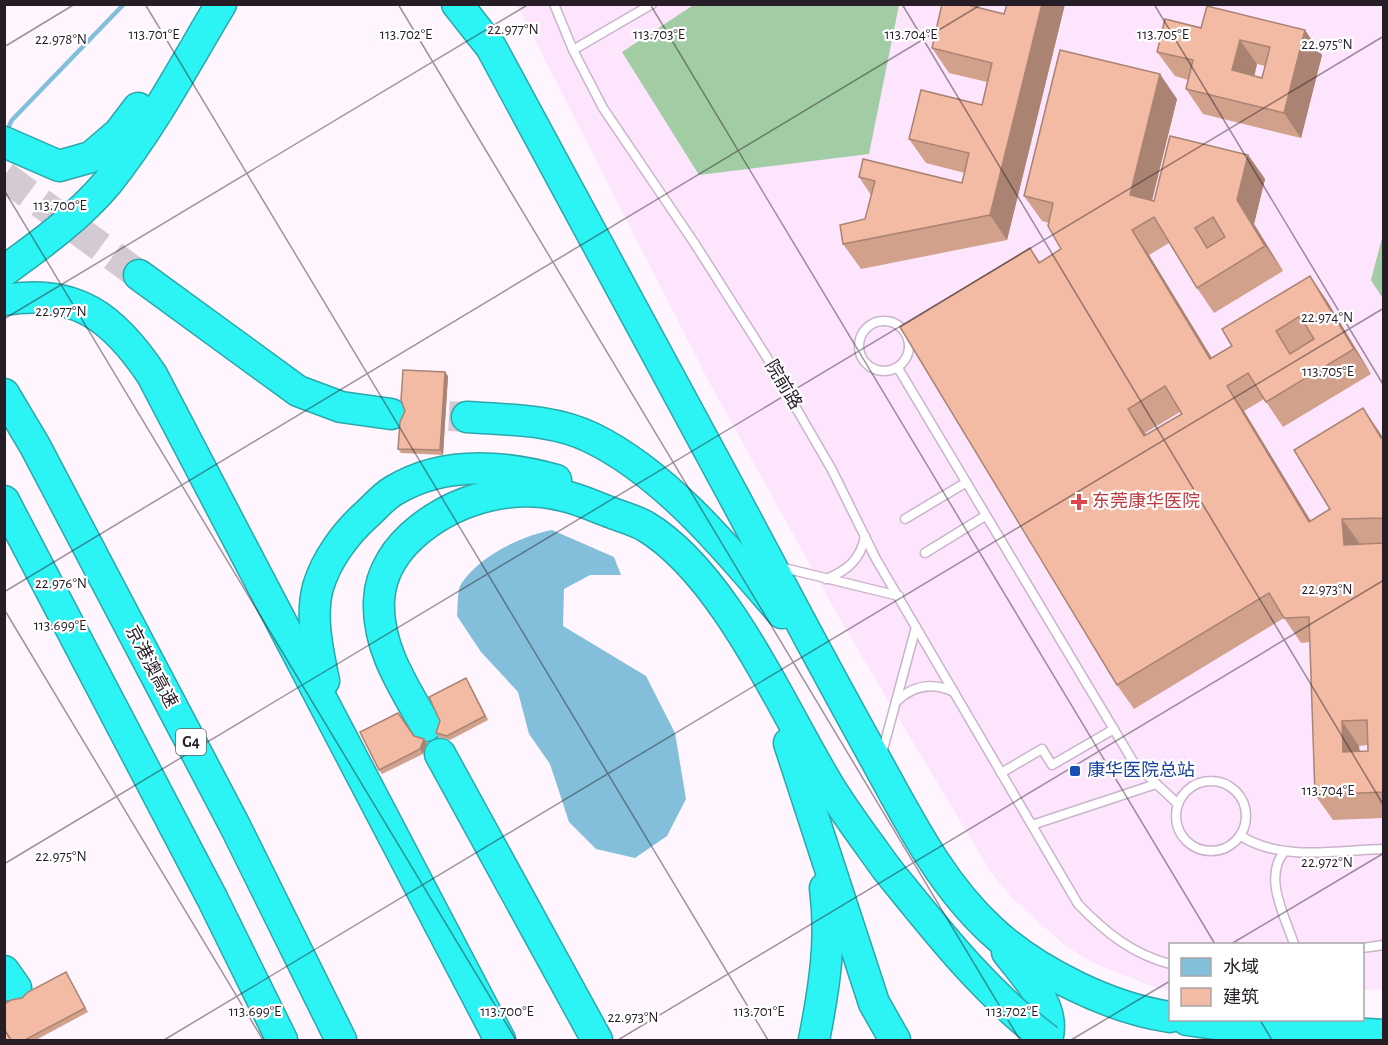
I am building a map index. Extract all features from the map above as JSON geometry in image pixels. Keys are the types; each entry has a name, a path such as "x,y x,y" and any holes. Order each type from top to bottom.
{"highway":[{"path":"13,146 59,166 91,157 119,133 215,4"},
{"path":"4,271 48,239 107,183 158,111 221,4"},
{"path":"183,68 231,4"},
{"path":"353,760 325,686 315,638 318,587 336,550 356,524 392,492 430,474 482,467 532,473 583,487 644,526 678,553 698,573 737,627 830,788 886,868 958,958 1019,1018 1047,1041 1050,1028 1043,1001 991,930 952,886 919,839 819,660 491,46 457,4"},
{"path":"139,275 298,391 341,407 391,414"},
{"path":"4,300 32,295 65,300 115,327 134,348 152,375 500,1041"},
{"name":"京港澳高速","path":"4,394 35,446 235,826 341,1041"},
{"path":"467,417 536,422 591,437 639,468 694,516 741,566 819,660"},
{"path":"426,726 387,655 381,631 379,602 382,581 392,558 409,537 457,504 495,494 522,492 564,495 644,526"},
{"path":"4,501 212,898 282,1041"},
{"path":"759,664 793,754 874,1003 895,1041"},
{"path":"440,754 597,1041"},
{"path":"814,1041 827,974 828,921 815,823"},
{"path":"991,930 1029,959 1076,987 1155,1015 1169,1017"},
{"path":"1194,1021 1229,1026 1383,1035"},
{"path":"1330,1041 1383,1035"}],"lane":[{"name":"院前路","path":"554,4 573,50 620,136 695,244 772,365 832,470 865,536 916,627 1078,904 1118,941 1142,954 1169,964"},
{"path":"573,50 652,4"},
{"path":"892,322 899,325 908,336 907,357 898,368 891,371 876,370 861,356 859,342 871,324 892,322"},
{"path":"898,368 1134,763 1178,804"},
{"path":"904,519 965,483"},
{"path":"925,553 985,516"},
{"path":"826,579 843,572 856,560 865,536"},
{"path":"770,565 899,596"},
{"path":"878,765 916,627"},
{"path":"896,702 908,692 923,686 939,686 954,692"},
{"path":"1001,773 1042,749 1052,765 1114,729"},
{"path":"1202,782 1227,785 1240,796 1246,812 1241,836 1228,848 1220,851 1203,851 1195,848 1182,837 1178,829 1178,804 1187,790 1202,782"},
{"path":"1032,825 1156,784"},
{"path":"1241,836 1261,847 1284,852 1383,849"},
{"path":"1284,852 1276,864 1274,878 1293,943"},
{"path":"1364,948 1383,945"}],"shaded area":[{"name":"东莞康华医院","path":"517,5 1383,5 1383,989 1364,990 1364,943 1169,943 1169,991 1157,988 1093,963 1063,944 1012,898 990,871 842,623 708,380"}],"green space":[{"path":"695,4 899,5 869,154 699,175 622,52"},
{"path":"1383,234 1384,299 1371,280"}],"water":[{"path":"552,530 614,557 621,575 590,575 564,589 563,626 646,676 675,733 686,799 667,836 635,858 596,849 569,822 550,764 529,734 518,692 481,652 457,616 461,584 478,565 514,542"}],"building":[{"path":"942,4 964,4 1004,14 1007,4 1042,4 990,215 843,244 840,225 865,219 875,181 859,177 863,159 962,183 969,153 909,139 921,90 982,105 992,63 932,48"},
{"path":"1207,6 1305,30 1284,113 1186,89 1193,60 1157,52 1165,19 1201,28","holes":["1240,40 1270,47 1262,78 1232,70"]},
{"path":"1060,50 1160,74 1130,195 1154,201 1170,136 1248,155 1237,200 1265,246 1197,288 1154,217 1132,230 1210,359 1232,346 1222,329 1310,276 1354,349 1266,402 1248,373 1227,386 1309,522 1330,509 1294,450 1363,408 1383,438 1383,518 1342,519 1344,545 1383,543 1383,792 1315,795 1309,617 1284,618 1269,593 1117,685 900,327 1030,248 1039,263 1061,249 1048,226 1053,203 1024,196","holes":["1213,217 1225,237 1207,248 1195,228","1300,316 1314,339 1290,354 1276,331","1165,386 1182,414 1144,436 1128,409","1367,720 1368,751 1343,752 1342,721"]},
{"path":"403,370 445,372 440,450 398,449 400,422 405,411 401,400"},
{"path":"466,678 485,716 447,736 436,733 440,721 429,697"},
{"path":"398,713 414,736 424,739 420,749 379,770 360,732"},
{"path":"66,972 85,1008 23,1041 4,1041 4,1004 22,998 28,992"}],"waterway":[{"path":"6,132 12,120 124,4"}],"tunnel":[{"path":"4,176 139,275"},
{"path":"404,414 467,417"}],"place":[{"name":"东莞康华医院","path":"1079,502"},
{"name":"康华医院总站","path":"1075,771"}]}
